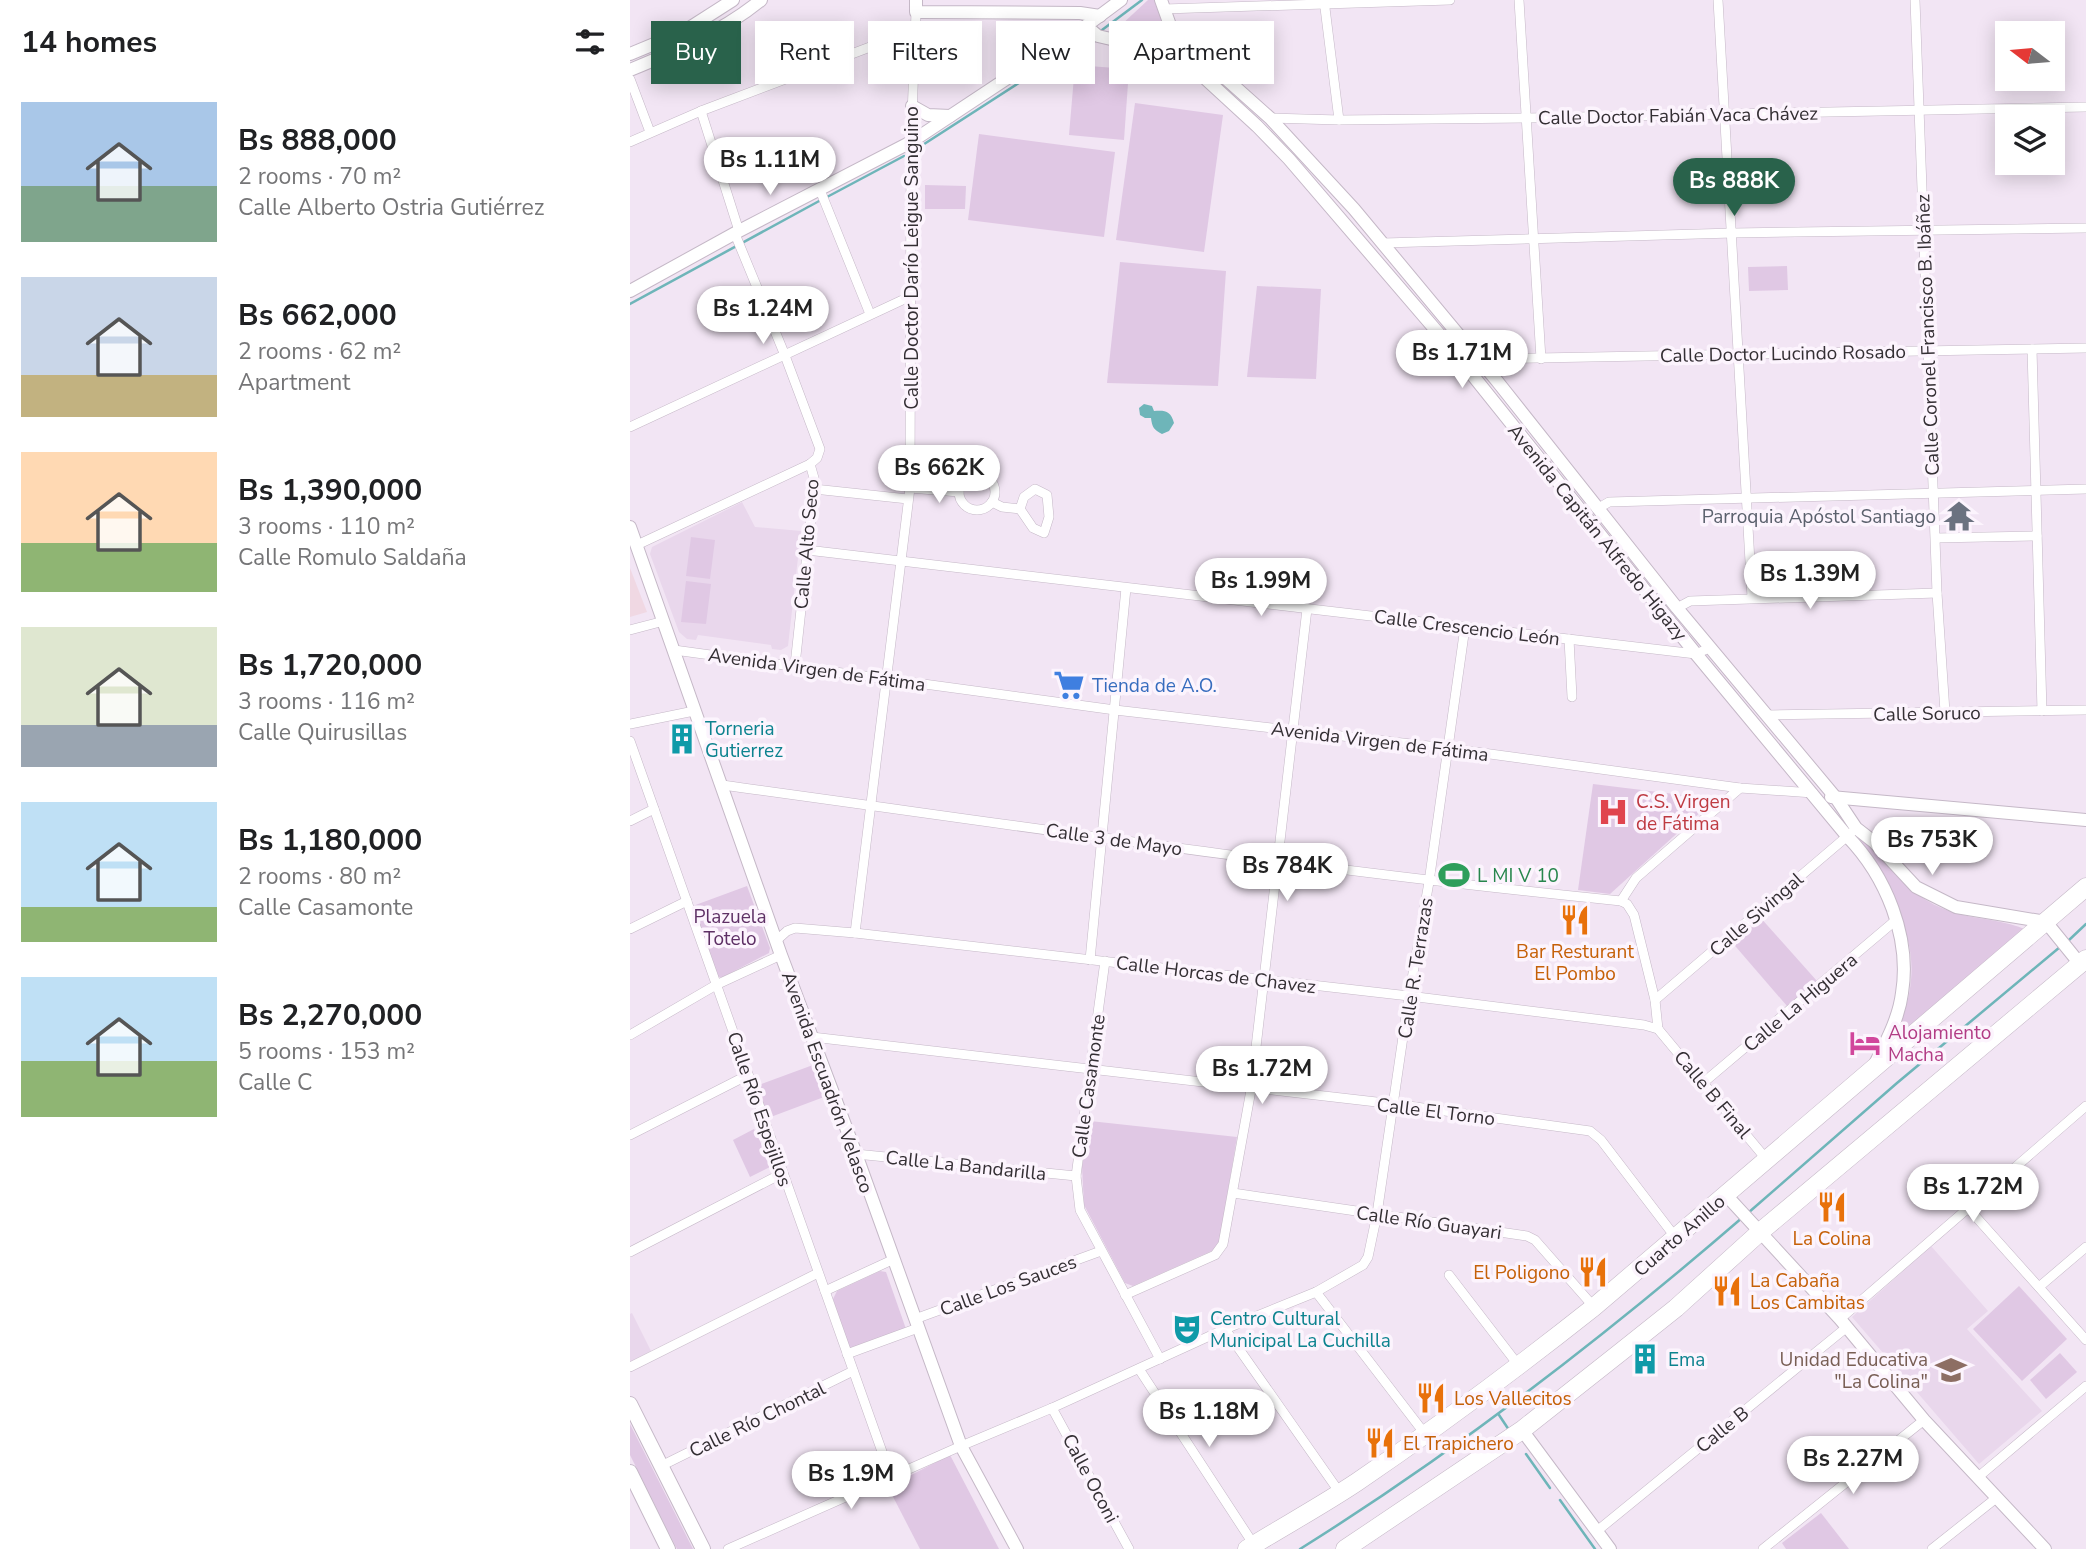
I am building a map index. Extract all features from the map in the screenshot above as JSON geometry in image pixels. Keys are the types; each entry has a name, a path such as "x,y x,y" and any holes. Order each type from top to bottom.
{"highway":[{"name":"Cuarto Anillo","path":"1251,1547 1340,1493 1425,1434 1519,1366 1594,1307 1872,1070 2050,927 2086,887"},
{"path":"1345,1549 1522,1430 1676,1308 1754,1226 2081,962"}],"main road":[{"path":"630,1404 703,1549"},
{"path":"630,1472 668,1549"}],"street":[{"path":"630,54 683,32 733,0"},
{"path":"1162,4 1450,0"},
{"path":"1519,0 1541,359"},
{"path":"1718,0 1752,597"},
{"name":"Calle Coronel Francisco B. Ibáñez","path":"1915,0 1937,593 1945,712"},
{"path":"1093,21 1118,2"},
{"path":"1324,2 1339,120"},
{"path":"630,70 689,46 755,3"},
{"name":"Avenida Capitán Alfredo Higazy","path":"1162,4 1176,34 1270,118 1383,243 1497,381 1676,608 1836,798 1851,832 1886,894 1896,920 1905,962 1902,995 1889,1037 1872,1070"},
{"path":"916,6 1100,16"},
{"name":"Avenida Capitán Alfredo Higazy","path":"1095,34 1158,50 1185,63 1257,126 1446,342 1696,653 1813,793 1851,832 1874,842 1916,887 1936,898 1956,906 2050,927"},
{"path":"630,142 701,111 868,48"},
{"path":"630,79 650,132"},
{"name":"Calle Doctor Darío Leigue Sanguino","path":"855,933 910,488 913,84"},
{"path":"630,291 738,239 911,144 1000,84"},
{"path":"912,106 936,117 954,115"},
{"name":"Calle Doctor Fabián Vaca Chávez","path":"1270,118 1527,118 2086,107"},
{"name":"Calle Alto Seco","path":"701,111 738,239 820,449 817,458 810,464 814,489 794,665"},
{"path":"821,193 870,314"},
{"path":"1383,243 1733,233 2086,228"},
{"path":"630,426 911,296"},
{"name":"Calle Doctor Lucindo Rosado","path":"1479,359 2086,348"},
{"path":"2032,349 2042,711"},
{"path":"1483,391 1497,381"},
{"path":"637,545 810,464"},
{"path":"979,474 990,479 994,485 995,497 992,502 983,509 972,510 962,503 960,486 967,477 979,474"},
{"path":"910,488 959,492"},
{"path":"814,489 908,499"},
{"path":"1035,489 1047,495 1049,517 1044,533 1026,521 1020,509 1029,492 1035,489"},
{"path":"1597,509 1609,502 2086,489"},
{"path":"992,502 1002,507 1020,509"},
{"name":"Avenida Escuadrón Velasco","path":"630,527 781,955 961,1446 1017,1549"},
{"path":"1937,538 2037,536"},
{"name":"Calle Crescencio León","path":"807,550 1696,653 1709,648"},
{"path":"1090,960 1126,588"},
{"path":"1676,608 1690,601 1752,597 1937,593"},
{"path":"1125,1295 1215,1255 1223,1244 1251,1090 1307,609"},
{"path":"630,630 664,621"},
{"name":"Calle R. Terrazas","path":"1316,1292 1363,1265 1368,1257 1429,882 1465,627"},
{"path":"1569,639 1572,698"},
{"name":"Avenida Virgen de Fátima","path":"674,650 1115,710 1446,748 1740,788 2086,820"},
{"name":"Calle Soruco","path":"1768,715 2086,710"},
{"path":"630,724 694,711"},
{"name":"Calle Río Espejillos","path":"630,741 891,1477"},
{"name":"Calle 3 de Mayo","path":"722,785 1429,882 1621,901"},
{"path":"1658,1029 1655,1000 1634,915 1628,904 1621,901 1636,878 1740,788"},
{"path":"630,821 654,808"},
{"name":"Calle Sivingal","path":"1655,1000 1851,832"},
{"path":"630,929 687,901"},
{"name":"Calle La Higuera","path":"1703,1083 1896,920"},
{"path":"2050,927 2081,962"},
{"name":"Calle Horcas de Chavez","path":"777,940 795,928 855,933 1409,996 1644,1025 1658,1029"},
{"path":"630,1035 716,985 781,955"},
{"name":"Calle Casamonte","path":"1105,961 1076,1176 1080,1210 1160,1359"},
{"name":"Calle B Final","path":"1658,1029 1767,1160"},
{"name":"Calle El Torno","path":"812,1037 1251,1090 1394,1104 1590,1131 1601,1140 1676,1238"},
{"path":"630,1135 748,1075"},
{"name":"Calle B","path":"1597,1531 1843,1323 1968,1208 2086,1106"},
{"name":"Calle La Bandarilla","path":"856,1154 1076,1176"},
{"path":"630,1252 783,1173"},
{"name":"Calle Río Guayari","path":"1233,1193 1532,1237 1594,1307"},
{"path":"1726,1195 1843,1323 1924,1420 2045,1549"},
{"path":"1968,1208 2086,1340"},
{"path":"2039,1287 2086,1247"},
{"name":"Calle Los Sauces","path":"847,1354 917,1323 1101,1251"},
{"path":"825,1291 892,1260"},
{"path":"630,1367 818,1273"},
{"path":"1449,1275 1519,1366"},
{"path":"728,1549 1052,1408 1225,1329 1316,1292 1425,1434"},
{"path":"1225,1329 1340,1493"},
{"path":"1139,1369 1251,1547"},
{"name":"Calle Río Chontal","path":"661,1466 853,1371"},
{"path":"1977,1478 2086,1386"},
{"name":"Calle Oconi","path":"1052,1408 1129,1549"},
{"path":"1763,1549 1924,1420"},
{"path":"1522,1430 1610,1549"},
{"path":"1932,1549 1996,1499"}],"shaded area":[{"path":"742,502 755,527 801,531 788,646 781,650 772,649 771,645 698,635 696,640 687,639 679,632 650,554 652,547"},
{"path":"630,568 647,612 630,617"},
{"name":"Unidad Educativa \"La Colina\"","path":"1931,1246 1988,1311 1967,1329 2042,1411 1979,1464 1852,1317"},
{"path":"632,1313 651,1351 630,1362 630,1314"}],"green space":[{"path":"1148,0 1155,0 1162,21 1125,21"},
{"path":"1095,66 1109,68 1109,84 1128,84 1124,140 1069,135 1073,84 1095,84"},
{"path":"1135,103 1223,115 1204,252 1116,240"},
{"path":"979,134 1115,152 1104,237 968,220"},
{"path":"925,185 966,186 965,209 925,209"},
{"path":"1120,262 1226,271 1218,386 1107,383"},
{"path":"1787,266 1788,290 1749,291 1748,267"},
{"path":"1257,286 1321,289 1316,379 1247,377"},
{"path":"691,537 715,540 710,579 686,576"},
{"path":"686,581 711,584 706,624 681,622"},
{"path":"1593,784 1715,799 1610,894 1578,890"},
{"path":"1856,829 1901,880 1927,900 1959,914 2027,930 1893,1042 1905,1011 1911,983 1911,958 1907,935 1898,912"},
{"name":"Plazuela Totelo","path":"747,886 770,948 769,953 723,977 717,977 690,907"},
{"path":"1759,916 1817,981 1787,1006 1730,940"},
{"path":"813,1065 824,1097 768,1118 756,1086"},
{"path":"1090,1121 1237,1137 1219,1244 1214,1250 1133,1286 1125,1283 1084,1205 1082,1167"},
{"path":"754,1129 772,1166 750,1177 733,1140"},
{"path":"880,1271 886,1272 906,1329 850,1351 833,1299 837,1291"},
{"path":"2019,1286 2067,1339 2022,1381 1973,1329"},
{"path":"2060,1353 2077,1372 2046,1399 2030,1380"},
{"path":"630,1424 693,1549 677,1549 630,1455"},
{"path":"950,1455 999,1549 920,1549 888,1487"},
{"path":"1821,1513 1849,1549 1786,1549 1782,1543"}],"water":[{"path":"1144,404 1152,406 1154,411 1169,414 1174,423 1169,431 1159,433 1151,418 1140,415 1139,408"}],"waterway":[{"path":"1102,30 1142,0"},
{"path":"918,148 1017,84"},
{"path":"827,197 904,156"},
{"path":"630,304 821,200"},
{"path":"2068,941 2086,924"},
{"path":"1748,1213 1897,1083 2060,947"},
{"path":"1300,1549 1416,1473 1528,1392 1637,1306 1743,1217"},
{"path":"1499,1415 1509,1430"},
{"path":"1526,1454 1550,1488"},
{"path":"1560,1500 1595,1549"}],"place":[{"name":"Parroquia Apóstol Santiago","path":"1959,516"},
{"name":"Tienda de A.O.","path":"1069,685"},
{"name":"Torneria Gutierrez","path":"682,739"},
{"name":"C.S. Virgen de Fátima","path":"1613,812"},
{"name":"L MI V 10","path":"1454,875"},
{"name":"Bar Resturant El Pombo","path":"1575,920"},
{"name":"Alojamiento Macha","path":"1865,1043"},
{"name":"La Colina","path":"1832,1207"},
{"name":"El Poligono","path":"1593,1272"},
{"name":"La Cabaña Los Cambitas","path":"1727,1291"},
{"name":"Centro Cultural Municipal La Cuchilla","path":"1187,1329"},
{"name":"Ema","path":"1645,1359"},
{"name":"Unidad Educativa \"La Colina\"","path":"1951,1370"},
{"name":"Los Vallecitos","path":"1431,1398"},
{"name":"El Trapichero","path":"1380,1443"}]}
